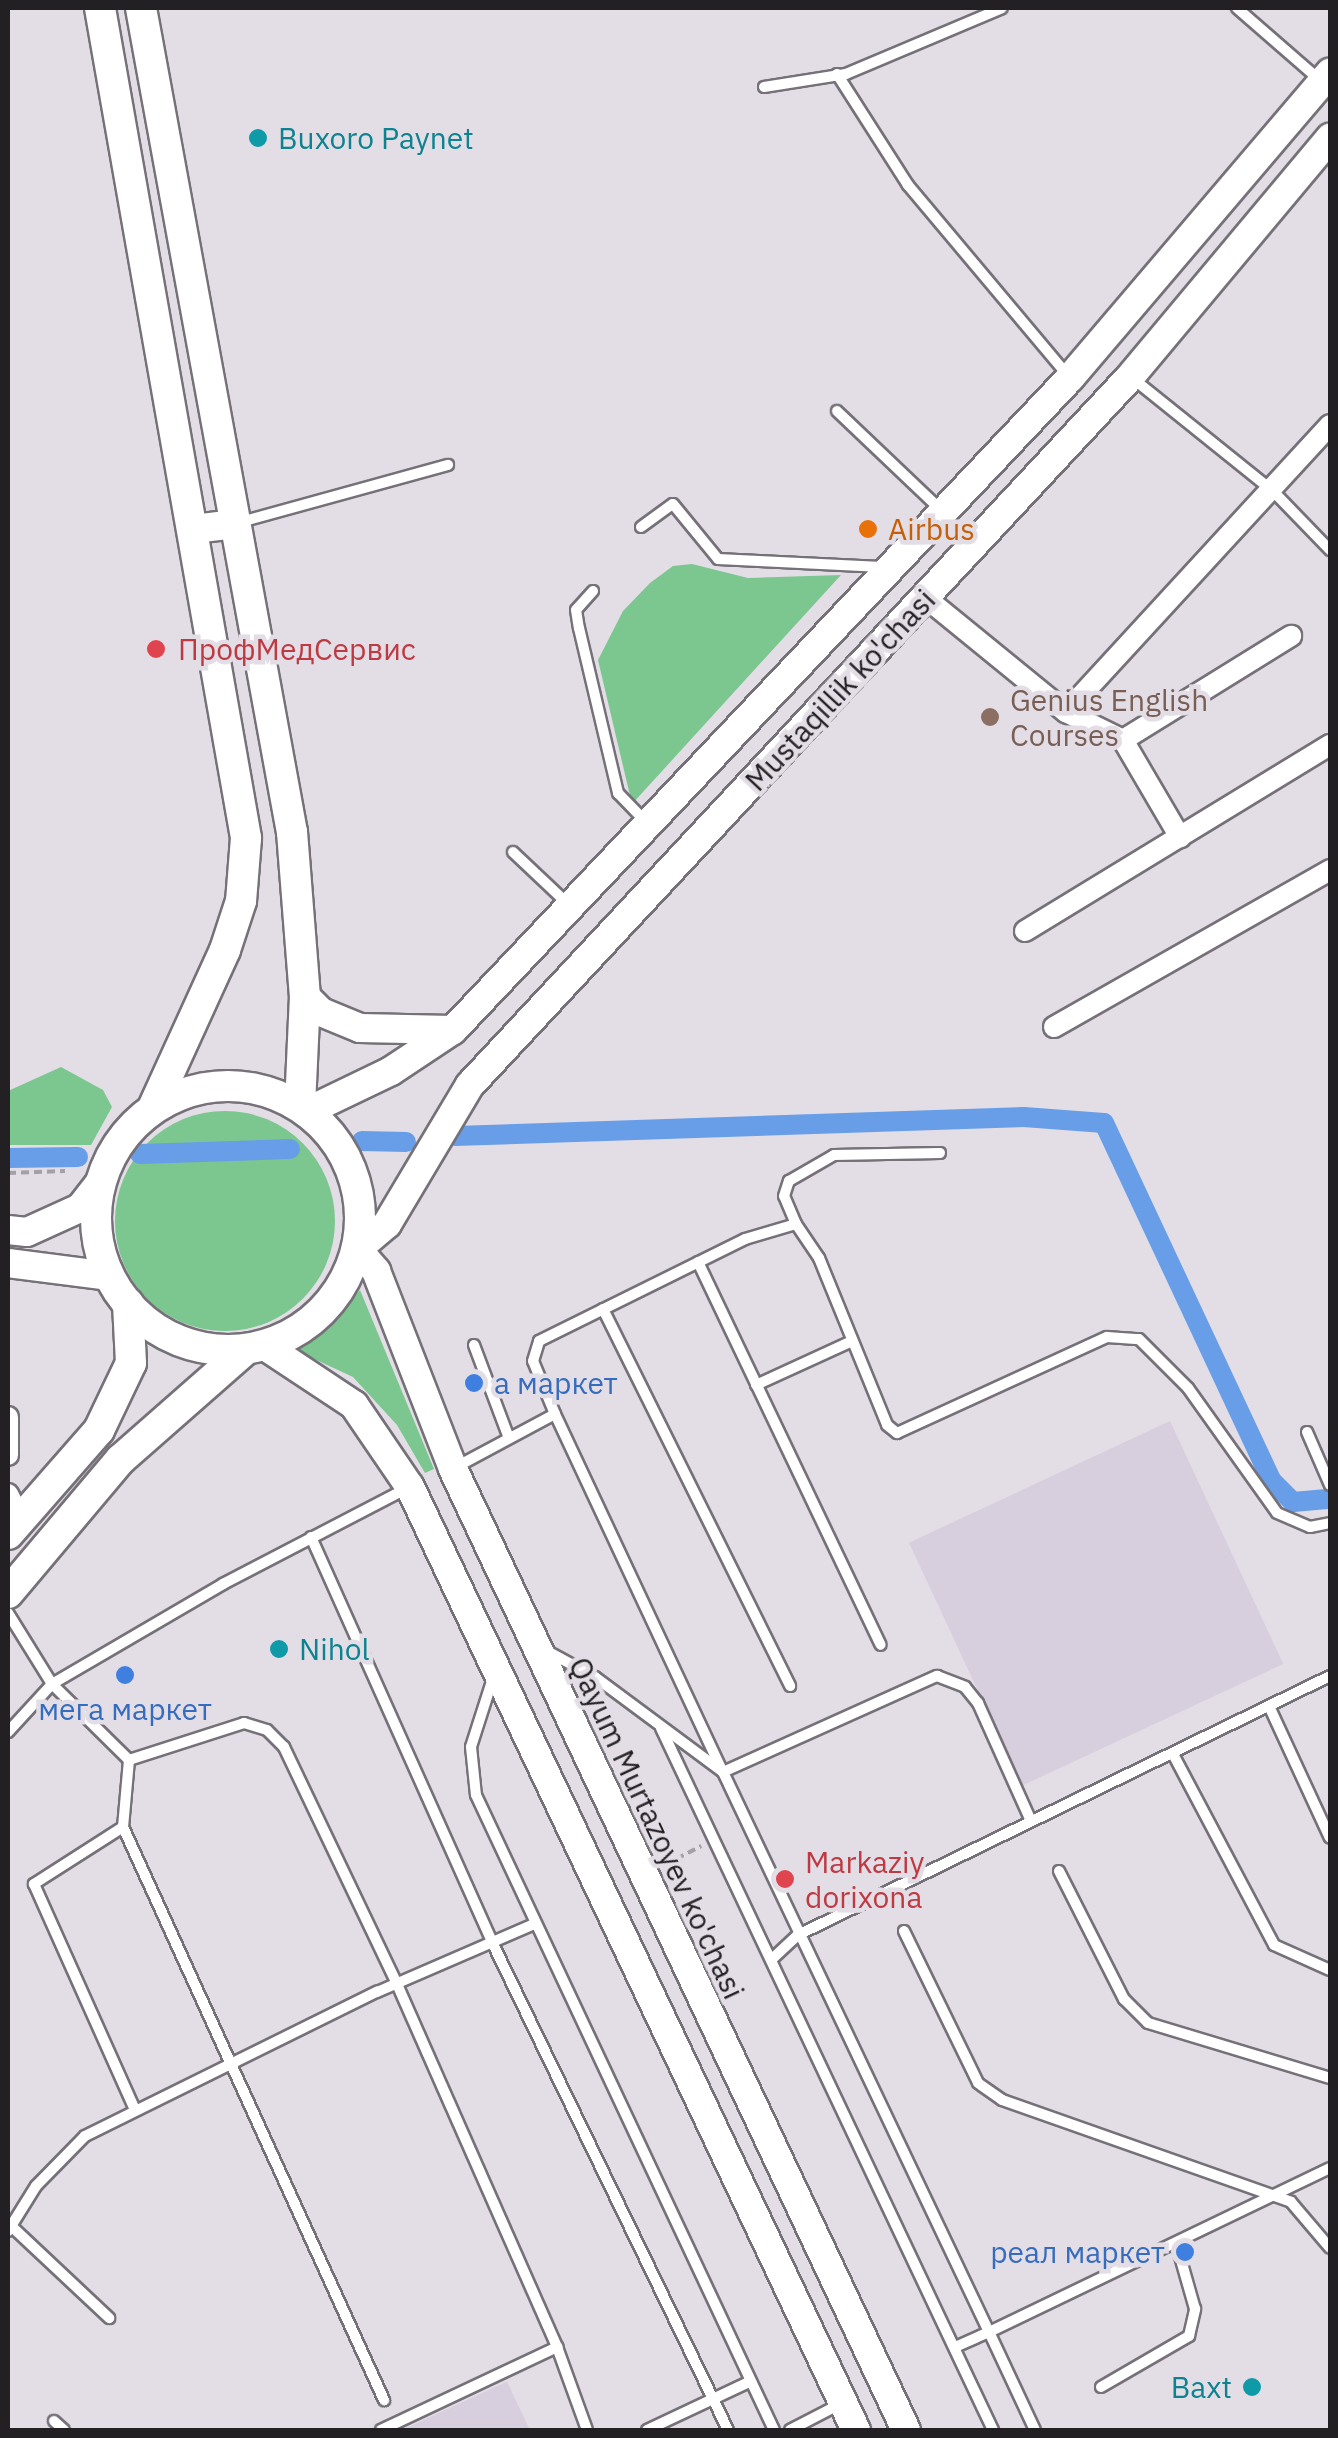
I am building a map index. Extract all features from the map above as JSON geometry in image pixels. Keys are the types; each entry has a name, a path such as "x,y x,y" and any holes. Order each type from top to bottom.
{"main road":[{"path":"100,8 231,732 245,854 241,901 225,950 152,1108"},
{"path":"141,8 292,832 305,996 304,1108"},
{"name":"Mustaqillik ko'chasi","path":"304,1108 391,1072 453,1030 1070,378 1327,78"},
{"path":"1279,132 1311,162"},
{"name":"Mustaqillik ko'chasi","path":"360,1248 387,1224 470,1086 1130,377 1330,138"},
{"path":"194,529 235,524"},
{"path":"901,557 934,590"},
{"path":"305,996 320,1012 360,1028 453,1030"},
{"path":"8,1593 121,1459 254,1349 306,1326 337,1296 360,1248 349,1170 336,1142 304,1108 242,1086 194,1090 152,1108 119,1139 102,1180 96,1212 110,1276 128,1302 158,1330 196,1346 254,1349 354,1405 410,1487 856,2430"},
{"path":"8,1230 27,1232 80,1208 102,1180"},
{"name":"Qayum Murtazoyev ko'chasi","path":"360,1248 376,1271 452,1469 906,2430"},
{"path":"8,1263 110,1276"},
{"path":"12,1516 98,1430 131,1363 128,1302"}],"street":[{"path":"1066,712 1274,492 1330,426"},
{"path":"934,590 1066,712 1123,740 1180,837"},
{"path":"1123,740 1291,636"},
{"path":"1025,931 1330,745"},
{"path":"1054,1027 1330,870"},
{"path":"8,1417 8,1455"}],"lane":[{"path":"764,87 837,74 1002,8"},
{"path":"1237,8 1327,78"},
{"path":"837,74 908,185 1070,378"},
{"path":"1130,377 1274,492 1330,550"},
{"path":"837,411 943,511"},
{"path":"235,524 448,466"},
{"path":"641,526 673,504 718,559 901,557"},
{"path":"593,591 576,610 613,775 618,794 649,826"},
{"path":"512,852 572,908"},
{"path":"940,1153 834,1155 788,1181 784,1196 796,1224 819,1258 887,1425 906,1434 1108,1337 1138,1339 1188,1388 1277,1513 1310,1527 1330,1523"},
{"path":"796,1224 698,1262 532,1349 555,1414 1035,2430"},
{"path":"698,1262 881,1645"},
{"path":"603,1309 790,1686"},
{"path":"756,1385 852,1342"},
{"path":"474,1346 509,1438"},
{"path":"452,1469 555,1414"},
{"path":"1307,1432 1330,1484"},
{"path":"8,1732 52,1684 311,1538 410,1487"},
{"path":"311,1538 492,1942 728,2430"},
{"path":"8,1613 52,1684 129,1760"},
{"path":"535,1645 577,1664 723,1772"},
{"path":"496,1667 471,1748 476,1795 774,2430"},
{"path":"723,1772 937,1676 952,1678 978,1703 1031,1822"},
{"path":"771,1960 798,1935 1330,1676"},
{"path":"1269,1706 1330,1838"},
{"path":"659,1723 993,2430"},
{"path":"129,1760 244,1724 267,1730 284,1747 397,1984 557,2347 587,2430"},
{"path":"1172,1754 1274,1945 1330,1970"},
{"path":"129,1760 122,1827 384,2400"},
{"path":"122,1827 34,1884 135,2110"},
{"path":"1059,1871 1124,1999 1148,2022 1330,2078"},
{"path":"109,2318 8,2226 85,2136 397,1984 534,1924"},
{"path":"904,1931 967,2064 990,2092 1272,2196 1305,2215 1330,2248"},
{"path":"955,2348 1177,2246 1330,2168"},
{"path":"1101,2387 1189,2336 1195,2309 1177,2246"},
{"path":"380,2430 557,2347"},
{"path":"647,2430 749,2382"},
{"path":"790,2430 843,2403"},
{"path":"54,2421 64,2430"}],"path":[{"path":"8,1173 66,1172"},
{"path":"643,1877 714,1839"}],"shaded area":[{"path":"1170,1421 1283,1664 1022,1786 909,1543"},
{"path":"506,2382 530,2430 402,2430"}],"green space":[{"path":"692,564 748,578 841,575 632,804 598,660 623,611 650,583 673,566"},
{"path":"61,1067 103,1090 112,1107 91,1145 8,1145 8,1091"},
{"path":"225,1111 267,1119 303,1143 327,1179 335,1221 327,1263 303,1299 267,1323 225,1331 183,1323 147,1299 123,1263 115,1221 123,1179 147,1143 183,1119"},
{"path":"360,1290 434,1469 425,1473 397,1425 353,1377 295,1350 322,1333"}],"waterway":[{"path":"455,1136 1024,1117 1104,1123 1272,1481 1293,1502 1330,1499"},
{"path":"362,1141 406,1142"},
{"path":"140,1154 290,1149"},
{"path":"8,1158 78,1157"}],"place":[{"name":"Buxoro Paynet","path":"258,138"},
{"name":"Airbus","path":"868,529"},
{"name":"ПрофМедСервис","path":"156,649"},
{"name":"Genius English Courses","path":"990,717"},
{"name":"а маркет","path":"474,1383"},
{"name":"Nihol","path":"279,1649"},
{"name":"мега маркет","path":"125,1675"},
{"name":"Markaziy dorixona","path":"785,1879"},
{"name":"реал маркет","path":"1185,2252"},
{"name":"Baxt","path":"1252,2387"}]}
